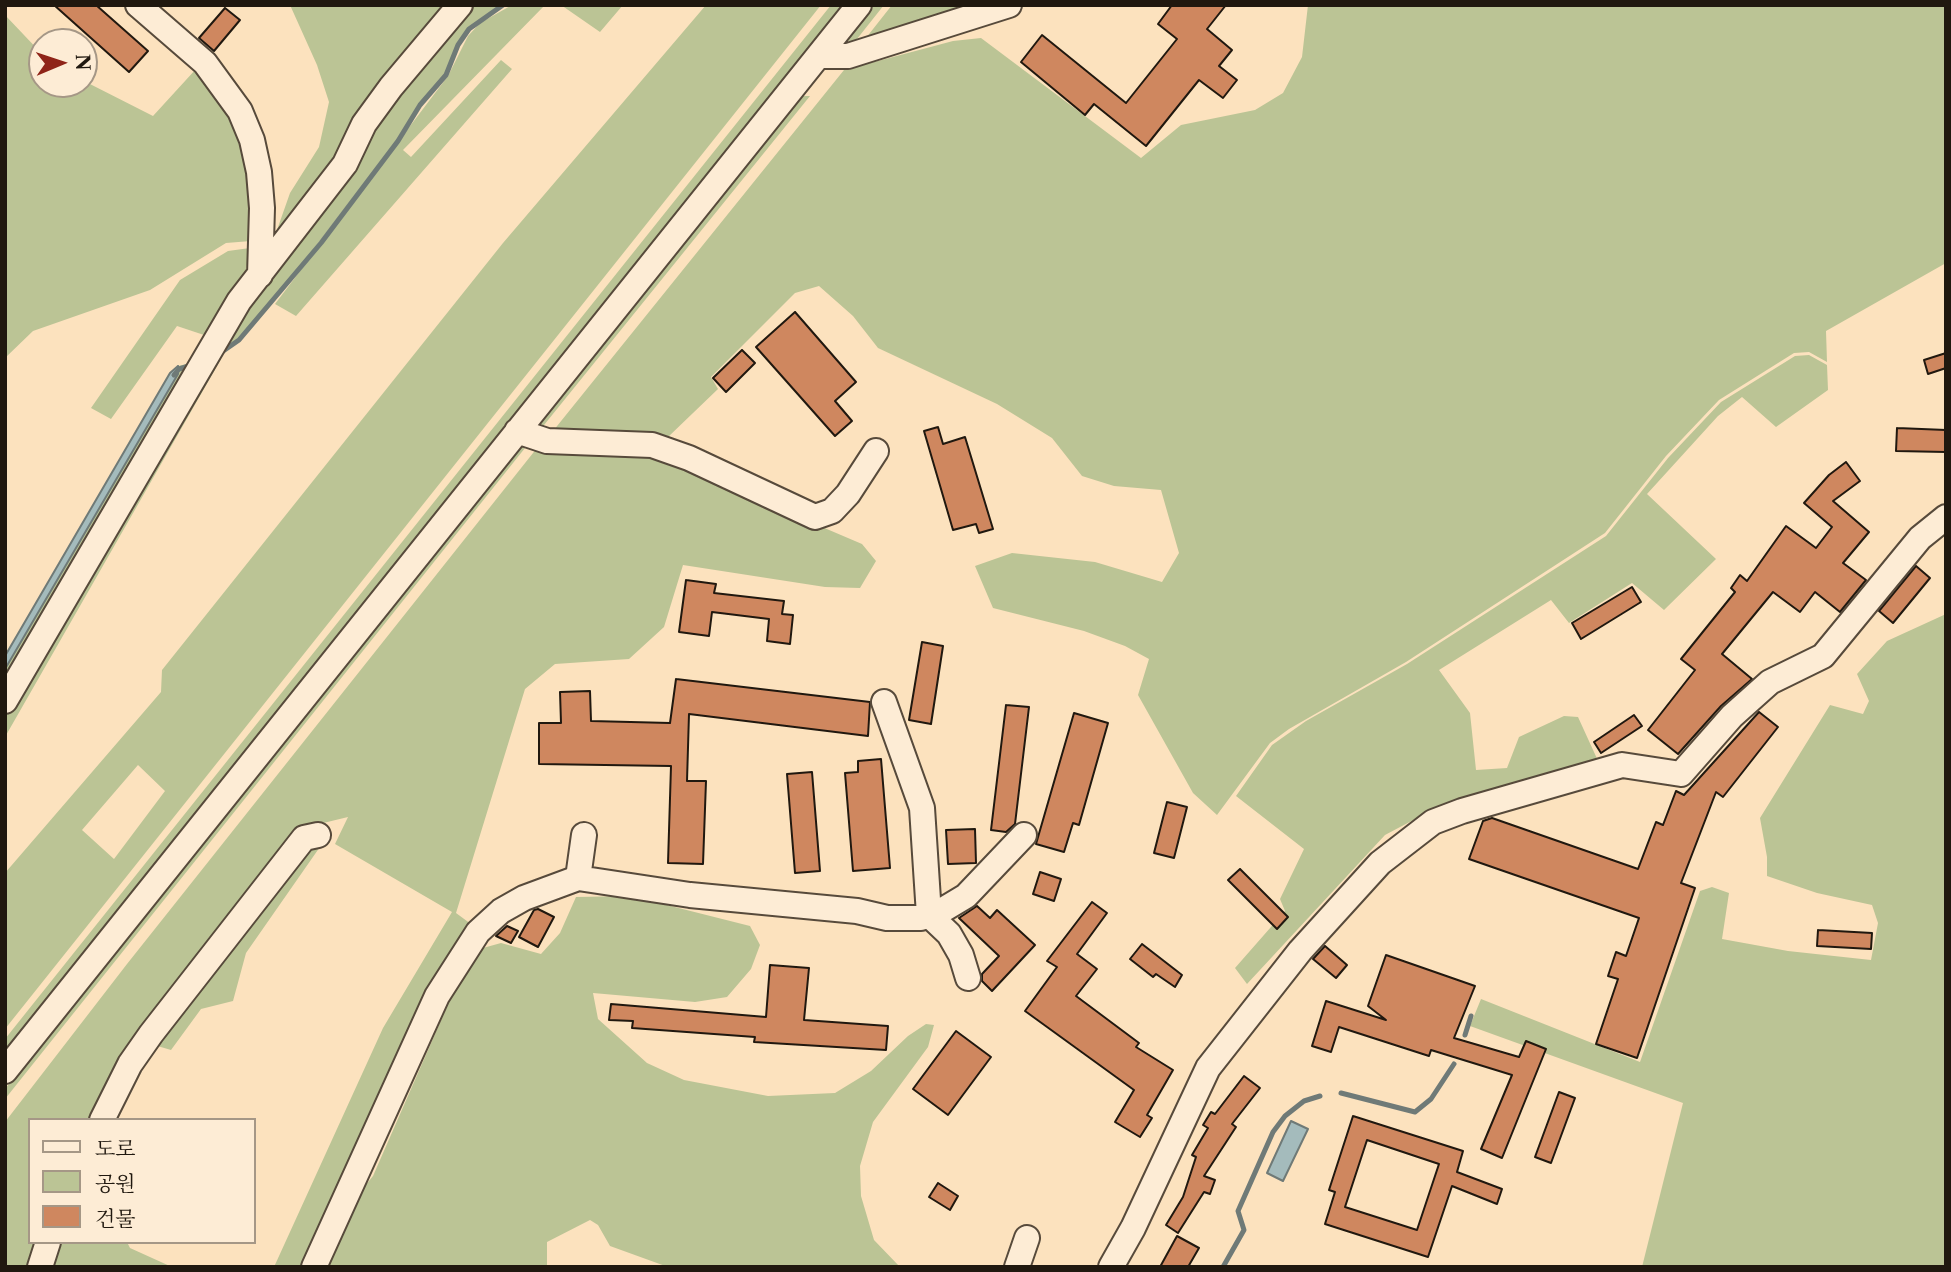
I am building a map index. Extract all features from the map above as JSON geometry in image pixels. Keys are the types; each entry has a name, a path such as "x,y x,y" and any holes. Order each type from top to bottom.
{"street":[{"path":"138,5 205,63 240,111 252,140 258,172 262,208 260,275"},
{"path":"5,701 239,301 345,164 364,124 460,5"},
{"path":"5,1071 859,5"},
{"path":"819,56 848,56 1009,5"},
{"path":"517,431 536,440 635,443 661,448 815,517 825,516 840,503 861,477 876,451"},
{"path":"1111,1267 1133,1228 1208,1068 1300,951 1380,863 1433,822 1622,765 1681,774 1731,716 1770,682 1823,656 1920,538 1946,517"},
{"path":"884,702 922,808 929,915 949,934 961,955 968,978"},
{"path":"103,1118 130,1064 151,1034 304,838 318,835"},
{"path":"579,878 584,835"},
{"path":"314,1267 437,996 478,932 500,911 524,898 579,878 690,895 857,911 887,918 929,915 965,895 1024,835"},
{"path":"1017,1267 1027,1238"},
{"path":"40,1267 47,1244"}],"green space":[{"path":"290,5 449,5 296,224 277,230 290,193 319,147 329,102 317,65"},
{"path":"467,5 500,5 468,28 457,45 445,74 419,104 397,140 293,276 238,339 209,358 362,141"},
{"path":"512,5 545,5 403,150 411,157 501,60 512,69 296,316 275,304 448,76 468,36 480,23"},
{"path":"561,5 623,5 600,32"},
{"path":"706,5 821,5 5,1029 5,873 161,692 162,670 503,243","holes":["138,765 165,791 114,859 82,830"]},
{"path":"831,5 843,5 5,1052 5,1039"},
{"path":"873,5 884,5 853,44 846,39"},
{"path":"892,5 985,5 862,43"},
{"path":"1308,5 1946,5 1946,263 1826,331 1827,362 1809,352 1794,353 1719,400 1666,456 1605,533 1406,662 1289,729 1270,743 1217,815 1193,793 1138,695 1149,659 1125,646 1084,631 993,608 975,566 1012,553 1095,562 1162,582 1179,553 1161,490 1114,486 1082,476 1052,438 997,404 878,348 853,316 819,286 795,293 711,377 718,389 667,438 549,436 844,70 953,41 981,38 1141,158 1181,125 1255,110 1283,93 1302,57"},
{"path":"5,15 28,39 28,98 98,98 98,88 153,116 196,69 222,103 242,140 251,191 251,241 226,243 150,290 33,331 5,358"},
{"path":"801,96 810,96 540,430 533,427"},
{"path":"250,248 245,275 207,336 177,326 111,419 91,408 180,280 228,251"},
{"path":"1809,355 1827,365 1828,390 1776,427 1742,397 1718,416 1647,494 1716,559 1664,610 1632,583 1569,623 1551,600 1439,670 1470,713 1476,770 1507,768 1519,737 1564,716 1578,717 1599,763 1419,817 1385,835 1247,984 1235,968 1285,911 1280,899 1304,849 1236,796 1272,745 1306,721 1407,664 1606,536 1668,458 1721,402 1795,356"},
{"path":"221,359 5,737 5,717 206,365"},
{"path":"191,363 5,683 5,669 178,374 178,366"},
{"path":"529,443 5,1099 5,1089 521,445"},
{"path":"537,448 639,449 862,544 876,561 860,588 825,587 683,565 664,627 629,659 555,664 525,689 456,913 475,927 304,1267 274,1267 383,1028 452,912 335,844 348,817 315,825 98,1118 28,1118 28,1244 42,1244 34,1267 5,1267 5,1122 127,964"},
{"path":"1946,614 1946,1267 1642,1267 1683,1103 1470,1026 1481,999 1640,1062 1700,891 1712,887 1729,893 1722,939 1788,951 1871,960 1878,923 1872,905 1817,893 1767,876 1767,857 1760,818 1830,705 1863,714 1869,701 1857,674 1887,641"},
{"path":"309,844 322,844 246,953 233,1001 201,1009 171,1050 154,1045"},
{"path":"631,896 750,926 760,945 751,969 727,997 695,1002 593,993 598,1019 647,1063 684,1080 768,1096 835,1093 871,1071 908,1036 926,1024 934,1025 928,1047 873,1122 860,1166 861,1196 874,1240 900,1267 668,1267 610,1246 598,1225 590,1220 547,1242 547,1267 324,1267 356,1197 373,1176 456,986 483,948 501,943 541,954 560,933 576,897"},
{"path":"56,1244 128,1244 130,1248 172,1267 47,1267"}],"water":[{"path":"178,366 178,374 5,669 5,656 170,373"},
{"path":"1291,1121 1308,1129 1283,1181 1267,1173"}],"building":[{"path":"54,5 96,5 148,51 129,72 98,44 98,28 80,28"},
{"path":"1172,5 1226,5 1207,29 1232,50 1219,66 1237,80 1223,98 1199,80 1146,146 1094,104 1085,115 1021,62 1042,35 1126,103 1177,39 1158,24"},
{"path":"225,8 240,20 214,51 199,38"},
{"path":"795,312 856,382 835,401 852,421 835,436 756,347"},
{"path":"742,350 755,363 726,392 713,378"},
{"path":"1946,353 1946,368 1928,374 1924,360"},
{"path":"938,427 943,444 965,437 993,529 979,533 976,524 953,530 924,431"},
{"path":"1897,428 1946,430 1946,452 1896,451"},
{"path":"1846,462 1860,481 1833,501 1869,532 1843,563 1866,580 1840,612 1815,592 1800,612 1773,592 1722,654 1752,679 1721,706 1678,754 1648,730 1695,670 1681,659 1735,592 1731,588 1740,575 1747,581 1786,526 1816,548 1832,527 1804,503 1829,475"},
{"path":"1916,566 1930,578 1893,623 1879,611"},
{"path":"686,580 716,584 714,593 784,601 782,614 793,615 790,644 767,641 769,619 712,612 709,636 679,632"},
{"path":"1632,587 1641,602 1581,639 1572,623"},
{"path":"922,642 943,646 931,724 909,720"},
{"path":"676,679 870,702 868,736 689,714 687,781 706,781 703,864 668,863 671,766 539,764 539,723 561,723 560,692 590,691 591,721 670,723"},
{"path":"1006,705 1029,707 1015,824 1006,832 991,830"},
{"path":"1759,712 1778,727 1723,797 1716,792 1681,883 1695,888 1637,1058 1596,1044 1618,979 1608,976 1616,952 1626,956 1639,918 1469,859 1483,821 1492,818 1638,869 1656,822 1663,825 1676,791 1684,795"},
{"path":"1074,713 1108,723 1079,825 1073,823 1064,852 1036,844"},
{"path":"1634,715 1642,726 1601,753 1594,742"},
{"path":"881,759 890,868 853,871 845,773 858,772 858,761"},
{"path":"812,772 820,871 795,873 787,774"},
{"path":"1167,802 1187,807 1174,858 1154,853"},
{"path":"975,829 976,863 948,864 946,830"},
{"path":"1240,869 1288,917 1277,929 1228,880"},
{"path":"1040,872 1061,879 1054,901 1033,894"},
{"path":"1092,902 1107,913 1077,954 1097,969 1076,996 1139,1043 1136,1047 1173,1070 1147,1115 1152,1118 1140,1137 1115,1122 1134,1090 1025,1011 1057,967 1047,961"},
{"path":"977,906 990,918 997,910 1035,945 992,991 982,981 982,974 999,956 959,918"},
{"path":"538,909 554,917 538,947 519,937 534,910"},
{"path":"507,926 518,931 511,943 496,936"},
{"path":"1818,930 1872,933 1871,949 1817,946"},
{"path":"1142,944 1182,975 1175,987 1156,974 1153,977 1130,959"},
{"path":"1325,946 1347,965 1336,978 1313,959"},
{"path":"1386,955 1475,986 1454,1038 1519,1057 1526,1041 1546,1049 1502,1158 1481,1149 1512,1075 1431,1050 1429,1056 1339,1027 1331,1052 1312,1046 1326,1001 1386,1020 1368,1006"},
{"path":"770,965 809,968 804,1020 888,1026 886,1050 754,1042 755,1037 632,1028 633,1021 609,1020 611,1004 766,1017"},
{"path":"956,1031 991,1057 948,1115 913,1089"},
{"path":"1244,1076 1260,1088 1232,1124 1236,1127 1204,1176 1215,1180 1210,1194 1204,1192 1178,1233 1166,1225 1183,1197 1196,1157 1192,1155 1208,1128 1203,1125 1211,1112 1215,1114"},
{"path":"1559,1092 1575,1098 1551,1163 1535,1157"},
{"path":"1353,1116 1463,1151 1457,1172 1502,1189 1497,1204 1452,1186 1428,1257 1325,1224 1335,1192 1329,1190","holes":["1367,1140 1439,1164 1417,1230 1345,1207"]},
{"path":"938,1183 958,1196 950,1210 929,1197"},
{"path":"1177,1236 1199,1248 1188,1267 1160,1267"}],"waterway":[{"path":"216,356 239,340 321,243 398,141 420,105 446,75 458,45 469,29 503,5"},
{"path":"174,375 179,369 192,365"},
{"path":"1465,1035 1471,1016"},
{"path":"1341,1093 1415,1112 1431,1099 1454,1064"},
{"path":"1223,1267 1244,1230 1238,1211 1273,1132 1285,1116 1304,1101 1320,1096"}]}
